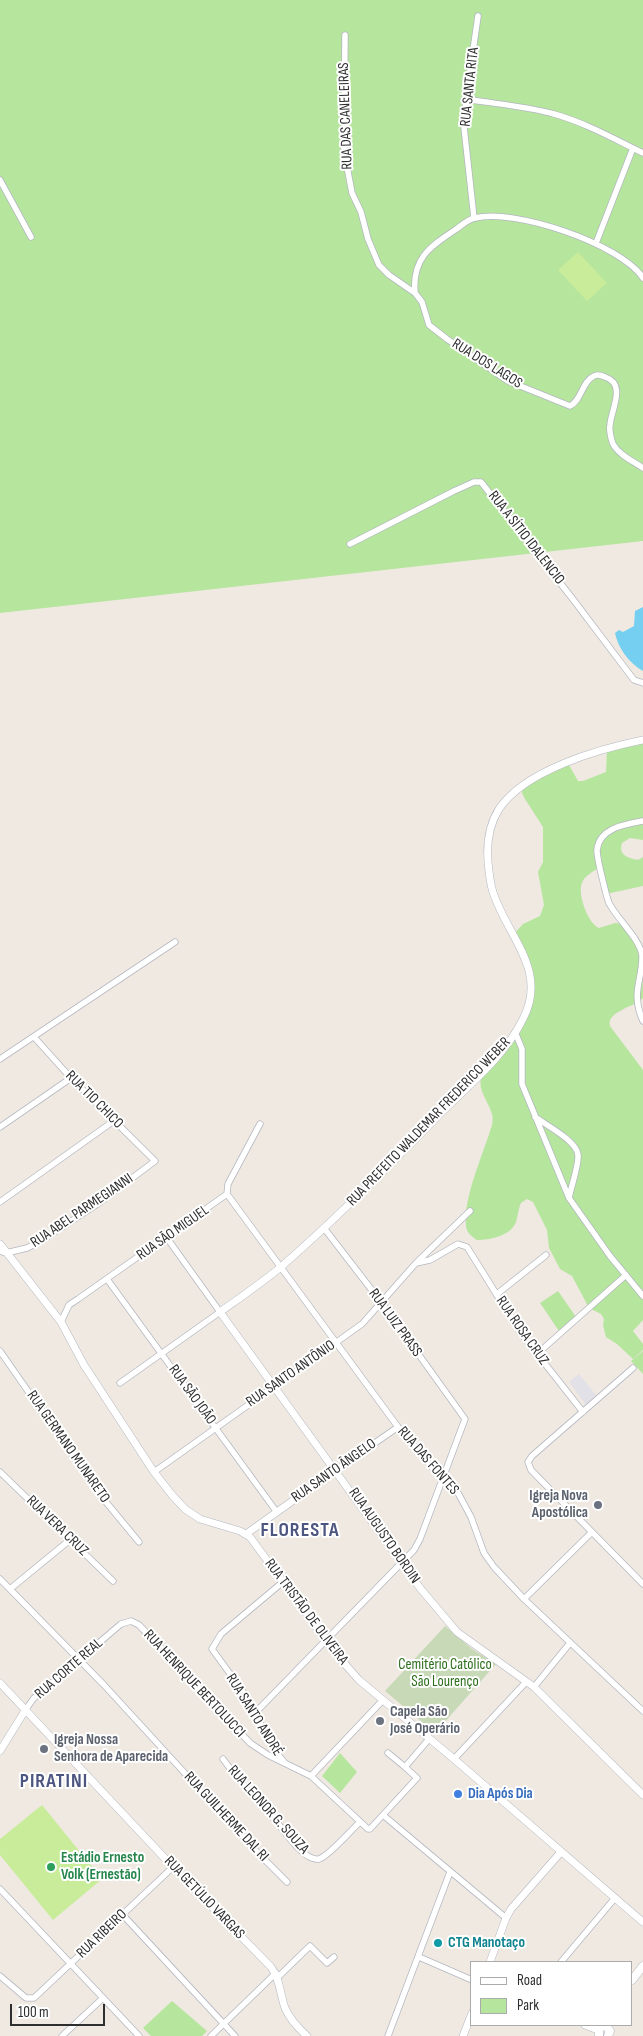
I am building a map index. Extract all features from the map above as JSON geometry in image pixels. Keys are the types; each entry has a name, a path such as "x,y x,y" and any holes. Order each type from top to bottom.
{"main road":[{"path":"633,1979 643,1966"},
{"path":"598,2033 602,2026 606,2026 611,2035"}],"street":[{"name":"RUA SANTA RITA","path":"474,218 464,127 478,16"},
{"name":"RUA DAS CANELEIRAS","path":"345,35 344,150 352,193 361,212 368,239 379,265 389,275 415,293"},
{"path":"466,100 528,108 555,114 590,126 643,153"},
{"path":"596,243 634,148"},
{"path":"0,180 31,237"},
{"path":"415,293 414,279 416,270 424,255 437,242 474,218 503,217 536,223 571,233 596,243 634,267 643,278"},
{"name":"RUA DOS LAGOS","path":"415,293 422,302 429,325 508,380 570,406 577,400 590,378 598,375 608,377 617,393 609,426 613,443 622,454 643,468"},
{"name":"RUA A SÍTIO IDALENCIO","path":"350,544 454,491 474,482 480,482 487,487 634,680 643,683"},
{"name":"RUA PREFEITO WALDEMAR FREDERICO WEBER","path":"120,1383 280,1267 324,1228 486,1068 515,1032 529,1007 532,985 530,973 521,949 493,893 487,856 490,829 494,818 506,800 544,772 578,758 643,740"},
{"path":"643,821 616,827 603,837 597,850 606,894 614,912 638,944 643,957 637,998 643,1020"},
{"path":"0,1059 175,942"},
{"path":"515,1032 522,1049 522,1084 569,1198 590,1230 643,1296"},
{"name":"RUA TIO CHICO","path":"34,1037 71,1078 155,1161"},
{"path":"0,1127 71,1078"},
{"path":"534,1117 576,1147 578,1156 569,1198"},
{"path":"0,1202 115,1120"},
{"path":"227,1194 228,1184 260,1124"},
{"name":"RUA ABEL PARMEGIANNI","path":"3,1252 27,1248 39,1242 98,1203 155,1161"},
{"name":"RUA SÃO MIGUEL","path":"61,1322 69,1306 227,1194"},
{"name":"RUA DAS FONTES","path":"227,1194 398,1427 453,1487 471,1517 489,1561 524,1599 643,1711"},
{"name":"RUA SANTO ANTÔNIO","path":"154,1472 362,1324 416,1263 470,1211"},
{"name":"RUA LUIZ PRASS","path":"324,1228 381,1302 465,1419 443,1478"},
{"name":"RUA AUGUSTO BORDIN","path":"166,1238 403,1562 420,1588 451,1627 473,1645 534,1687 643,1795"},
{"name":"RUA TRISTÃO DE OLIVEIRA","path":"0,1244 3,1252 61,1322 84,1365 154,1472 176,1499 195,1516 250,1537 325,1639 359,1680 643,1922"},
{"name":"RUA SANTO ANTÔNIO","path":"416,1263 430,1260 458,1244 467,1247"},
{"name":"RUA ROSA CRUZ","path":"467,1247 520,1332 583,1412"},
{"path":"497,1294 546,1255"},
{"path":"537,1354 626,1276"},
{"name":"RUA SÃO JOÃO","path":"107,1279 276,1511"},
{"name":"RUA GERMANO MUNARETO","path":"0,1351 101,1496 139,1542"},
{"path":"633,1368 532,1456 528,1462 531,1470 643,1584"},
{"name":"RUA SANTO ÂNGELO","path":"246,1534 276,1511 398,1427"},
{"name":"RUA VERA CRUZ","path":"0,1472 113,1580"},
{"path":"255,1713 325,1639 403,1562 420,1539 443,1478"},
{"path":"524,1599 591,1533"},
{"path":"10,1589 71,1538"},
{"name":"RUA GUILHERME DAL RI","path":"0,1579 79,1660 287,1882"},
{"name":"RUA SANTO ANDRÉ","path":"284,1581 221,1634 212,1647 216,1656 244,1693 275,1751 286,1763"},
{"name":"RUA CORTE REAL","path":"0,1751 34,1698 121,1624 131,1621"},
{"name":"RUA HENRIQUE BERTOLUCCI","path":"131,1621 139,1625 238,1732 268,1755 311,1776 359,1822 369,1829 383,1816"},
{"path":"534,1687 570,1643"},
{"path":"454,1759 526,1682"},
{"name":"RUA GETÚLIO VARGAS","path":"0,1683 277,1975 286,2009 294,2023 307,2036"},
{"path":"311,1776 382,1701"},
{"path":"405,1767 429,1739"},
{"path":"388,1753 417,1778 383,1816 506,1918"},
{"name":"RUA LEONOR G. SOUZA","path":"223,1759 236,1778 272,1816 288,1837 310,1857 315,1859 323,1857 359,1822"},
{"path":"490,1961 506,1918 515,1903 561,1852"},
{"name":"RUA RIBEIRO","path":"0,1976 26,1998 31,1999 39,1995 122,1914 174,1867"},
{"path":"388,2036 450,1872"},
{"path":"0,1889 139,2036"},
{"path":"562,1961 615,1898"},
{"path":"122,1914 235,2036"},
{"path":"211,2036 310,1946 327,1963 334,1956"},
{"path":"419,1957 470,1979"},
{"path":"62,2036 103,1998"},
{"path":"463,2036 470,2018"},
{"path":"587,2026 598,2033"}],"shaded area":[{"path":"579,1374 596,1395 586,1405 569,1382"}],"green space":[{"path":"0,0 643,0 643,541 0,613"},
{"path":"578,252 607,283 587,301 558,270"},
{"path":"643,740 643,840 630,838 622,843 621,850 627,857 638,860 643,857 643,886 606,894 600,867 585,878 581,888 584,908 595,925 599,928 615,923 624,926 638,949 642,973 643,998 616,1013 610,1021 610,1026 643,1070 643,1320 633,1331 643,1344 643,1350 633,1359 617,1344 606,1337 603,1325 604,1319 601,1314 589,1308 572,1276 560,1269 549,1248 547,1230 533,1202 527,1199 521,1203 516,1222 509,1231 487,1239 477,1240 469,1234 466,1227 466,1214 471,1189 493,1119 482,1090 481,1078 515,1032 532,985 513,935 523,924 540,916 544,905 538,872 543,862 543,827 522,793 523,786 569,765 578,781 583,781 606,772 607,750"},
{"path":"558,1291 576,1317 559,1331 540,1303"},
{"path":"643,1351 643,1374 631,1361"},
{"name":"Cemitério Católico São Lourenço","path":"445,1626 472,1649 496,1664 435,1733 385,1691"},
{"path":"340,1753 357,1772 340,1793 322,1776"},
{"name":"Estádio Ernesto Volk (Ernestão)","path":"42,1805 102,1879 53,1920 0,1855 0,1839"},
{"path":"172,2001 207,2031 202,2036 151,2036 143,2028"}],"water":[{"path":"643,607 643,671 625,655 615,633 619,630 623,632 634,626 635,611"}],"place":[{"name":"Igreja Nova Apostólica","path":"598,1505"},
{"name":"Capela São José Operário","path":"380,1721"},
{"name":"Igreja Nossa Senhora de Aparecida","path":"44,1749"},
{"name":"Dia Após Dia","path":"458,1794"},
{"name":"Estádio Ernesto Volk (Ernestão)","path":"51,1867"},
{"name":"CTG Manotaço","path":"438,1943"}],"district":[{"name":"FLORESTA","path":"300,1531"},
{"name":"PIRATINI","path":"54,1782"}]}
